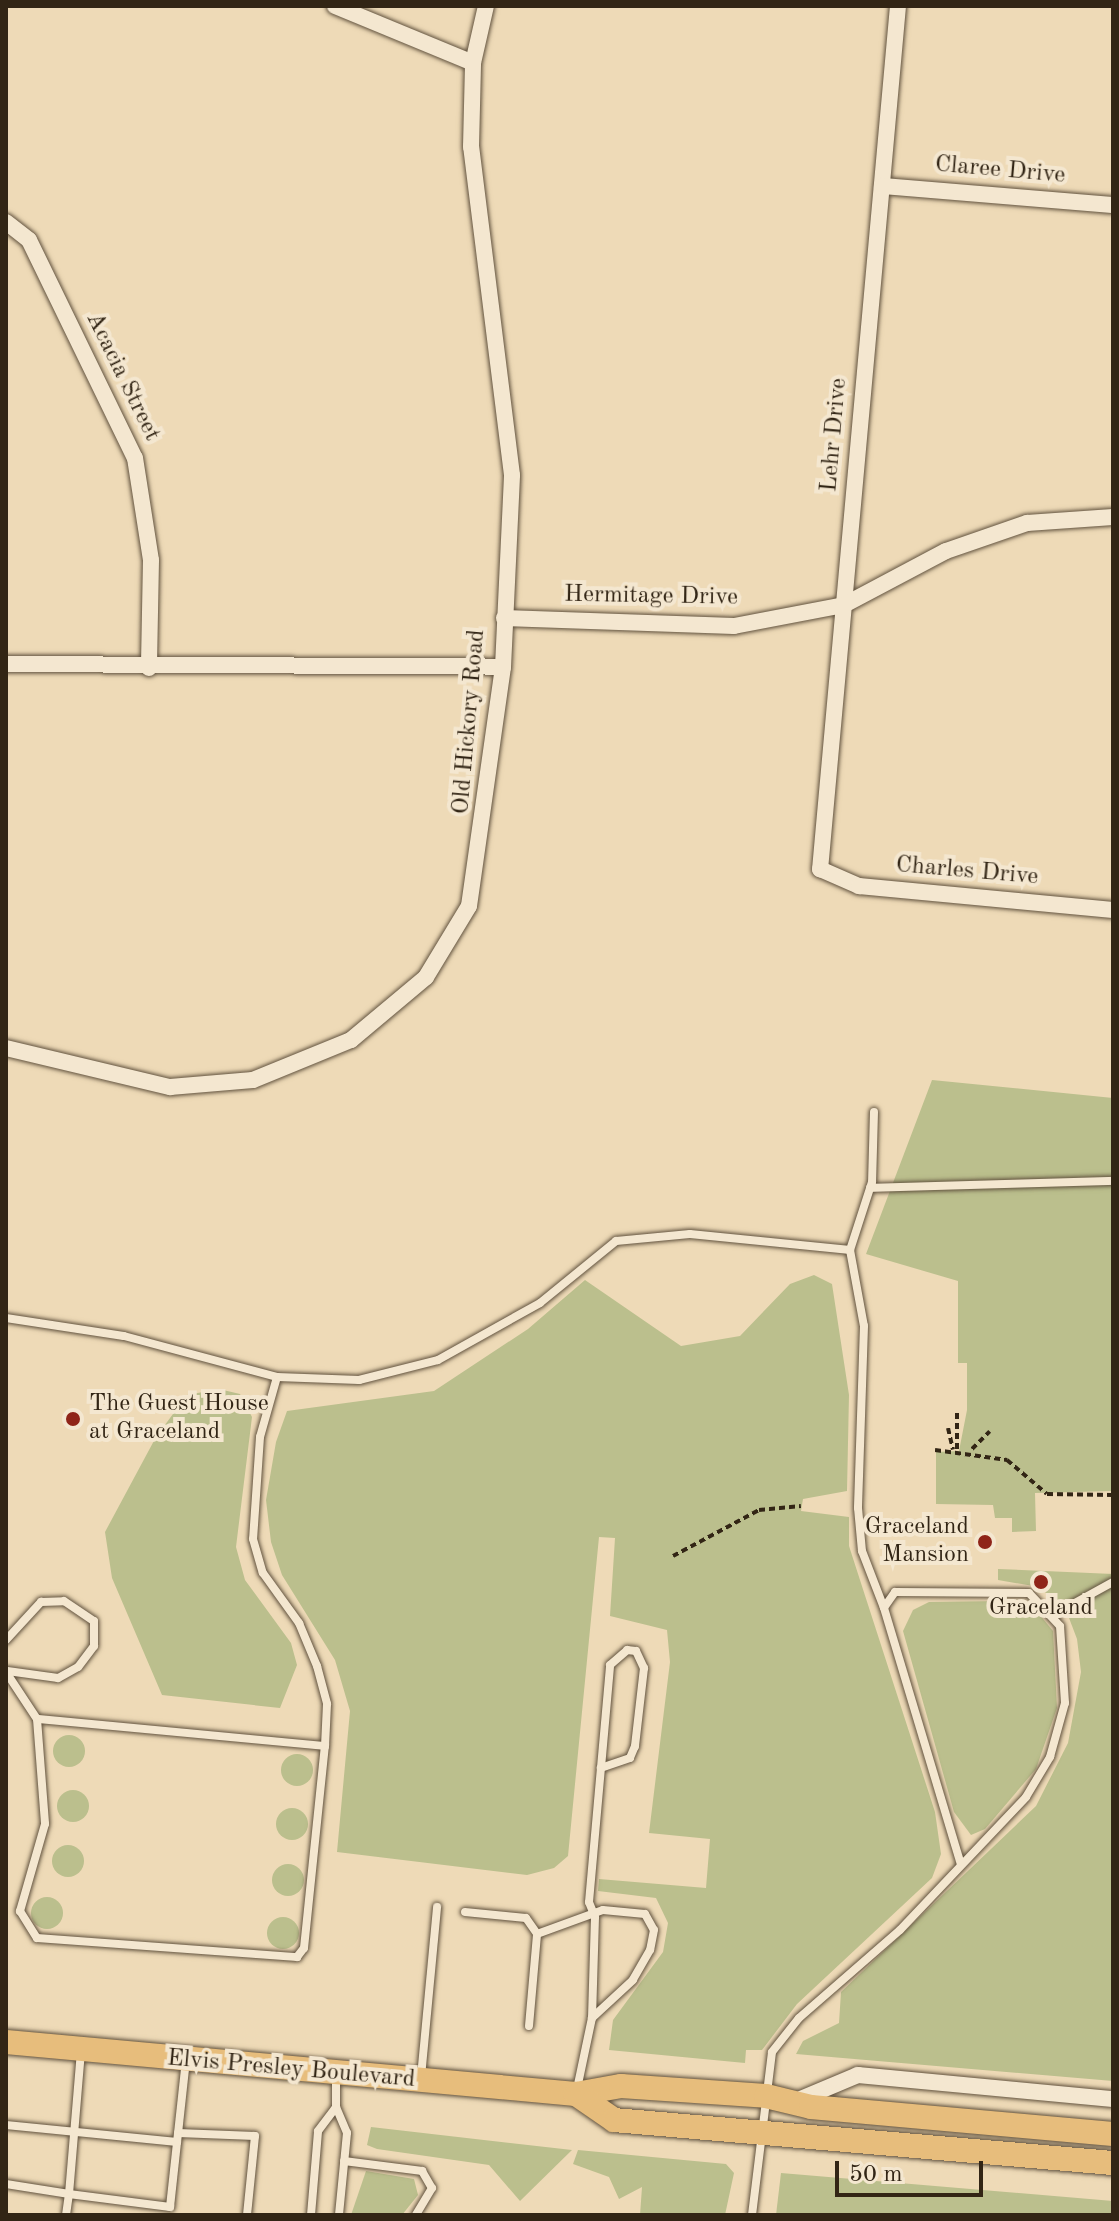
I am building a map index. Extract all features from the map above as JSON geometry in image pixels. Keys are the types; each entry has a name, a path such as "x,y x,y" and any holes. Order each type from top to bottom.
{"main road":[{"name":"Elvis Presley Boulevard","path":"6,2042 576,2094 621,2086 766,2096 801,2099 811,2107 1113,2134"},
{"name":"Elvis Presley Boulevard","path":"576,2094 614,2120 1113,2163"}],"street":[{"path":"335,6 473,63"},
{"name":"Old Hickory Road","path":"6,1048 170,1087 253,1080 351,1040 426,977 469,906 503,667 512,475 471,147 473,63 486,6"},
{"name":"Lehr Drive","path":"820,869 898,6"},
{"name":"Claree Drive","path":"882,186 1113,205"},
{"name":"Acacia Street","path":"6,222 29,240 135,458 151,560 149,668"},
{"name":"Hermitage Drive","path":"504,618 734,626 844,605 946,551 1027,523 1113,517"},
{"path":"6,664 149,668 503,667"},
{"name":"Charles Drive","path":"820,869 859,886 1113,910"},
{"path":"801,2099 858,2075 1113,2099"}],"lane":[{"path":"874,1112 870,1188 850,1250 864,1326 858,1508 862,1551 884,1608 961,1864"},
{"path":"870,1188 1113,1181"},
{"path":"6,1318 124,1336 277,1377 359,1380 438,1360 540,1303 616,1241 690,1234 850,1250"},
{"path":"6,1671 37,1719 45,1824 20,1911 27,1927 37,1938 285,1961 304,1948 327,1704 317,1666 299,1623 263,1573 253,1539 260,1437 277,1377"},
{"path":"1053,1615 1113,1582"},
{"path":"752,2215 772,2052 799,2018 961,1864 1026,1797 1050,1757 1067,1661 1053,1615 1029,1593 1009,1588 895,1592 884,1608"},
{"path":"6,1640 41,1602 64,1601 94,1621 94,1646 78,1667 58,1678 6,1671"},
{"path":"576,2094 592,2018 595,1917 589,1902 610,1665 627,1650 636,1651 644,1668 635,1746 630,1758 601,1768"},
{"path":"37,1719 325,1746"},
{"path":"421,2082 437,1907"},
{"path":"537,1934 619,1908 645,1914 654,1930 633,1980 592,2018"},
{"path":"465,1912 526,1918 537,1934 529,2026"},
{"path":"66,2215 81,2050"},
{"path":"6,2184 170,2207 186,2060"},
{"path":"336,2073 336,2107 347,2133 339,2215"},
{"path":"311,2215 318,2131 336,2107"},
{"path":"6,2125 177,2138 255,2136 247,2215"},
{"path":"344,2161 422,2171 432,2188 416,2215"}],"path":[{"path":"955,1449 957,1410"},
{"path":"948,1428 955,1449"},
{"path":"971,1450 990,1431"},
{"path":"935,1450 971,1450 1007,1460 1047,1494 1113,1495"},
{"path":"673,1556 759,1510 801,1506"}],"green space":[{"path":"932,1080 1113,1098 1113,1491 1035,1493 1036,1531 1012,1532 1012,1518 995,1518 993,1505 936,1504 936,1452 959,1451 967,1410 967,1363 958,1363 958,1281 866,1254"},
{"path":"814,1275 832,1284 849,1395 847,1491 803,1499 801,1511 849,1517 849,1546 935,1812 941,1854 932,1878 797,2004 762,2050 746,2050 745,2063 609,2050 613,2020 663,1952 668,1923 656,1898 598,1891 599,1879 706,1888 710,1839 649,1833 670,1662 667,1630 610,1616 615,1538 599,1537 568,1856 554,1868 527,1875 337,1852 350,1711 335,1660 282,1575 271,1542 266,1500 276,1442 287,1411 434,1391 528,1329 585,1280 681,1346 740,1336 790,1284"},
{"path":"219,1389 240,1394 252,1417 236,1547 245,1580 291,1643 297,1665 280,1708 162,1695 112,1578 105,1532 156,1437 187,1395"},
{"path":"998,1569 1113,1574 1113,2081 796,2054 803,2041 839,2023 841,1992 1036,1806 1068,1743 1081,1672 1077,1639 1066,1610 1039,1587 998,1580"},
{"path":"1004,1601 1035,1609 1053,1631 1057,1708 1036,1769 985,1829 971,1835 954,1812 903,1631 913,1610 929,1602"},
{"path":"69,1735 80,1740 85,1751 80,1762 69,1767 58,1762 53,1751 58,1740"},
{"path":"297,1754 308,1759 313,1770 308,1781 297,1786 286,1781 281,1770 286,1759"},
{"path":"73,1790 84,1795 89,1806 84,1817 73,1822 62,1817 57,1806 62,1795"},
{"path":"292,1808 303,1813 308,1824 303,1835 292,1840 281,1835 276,1824 281,1813"},
{"path":"68,1845 79,1850 84,1861 79,1872 68,1877 57,1872 52,1861 57,1850"},
{"path":"288,1864 299,1869 304,1880 299,1891 288,1896 277,1891 272,1880 277,1869"},
{"path":"47,1897 58,1902 63,1913 58,1924 47,1929 36,1924 31,1913 36,1902"},
{"path":"283,1917 294,1922 299,1933 294,1944 283,1949 272,1944 267,1933 272,1922"},
{"path":"371,2127 572,2150 520,2201 489,2165 377,2149 367,2145"},
{"path":"578,2150 726,2164 734,2173 725,2215 640,2215 642,2187 619,2199 609,2177 573,2164"},
{"path":"366,2171 414,2179 418,2195 402,2215 351,2215"},
{"path":"781,2173 1113,2201 1113,2215 776,2215"}],"place":[{"name":"The Guest House at Graceland","path":"73,1419"},
{"name":"Graceland Mansion","path":"985,1542"},
{"name":"Graceland","path":"1041,1582"}]}
